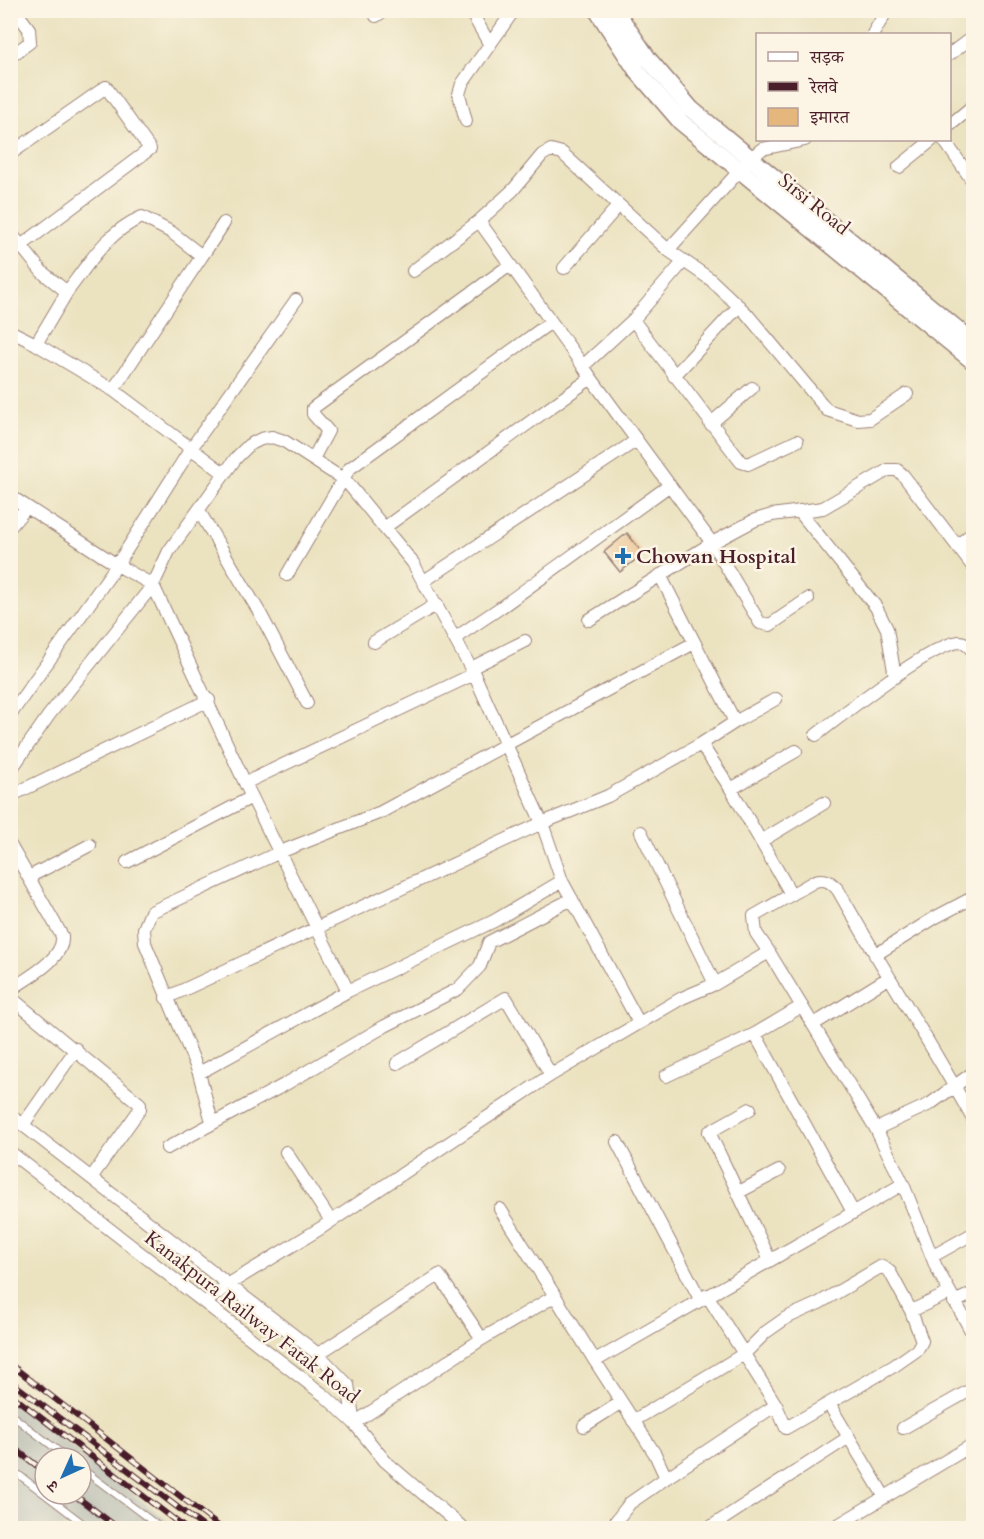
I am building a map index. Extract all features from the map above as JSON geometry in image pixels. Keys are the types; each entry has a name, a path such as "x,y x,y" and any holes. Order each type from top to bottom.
{"main road":[{"name":"Sirsi Road","path":"597,10 637,71 681,122 745,164 974,343"},
{"name":"Sirsi Road","path":"615,10 649,60 691,110 745,164 974,362"}],"street":[{"path":"10,57 30,42 29,29 15,10"},
{"path":"470,10 490,45"},
{"path":"466,121 459,94 462,84 514,10"},
{"path":"874,33 884,12"},
{"path":"951,53 974,36"},
{"path":"10,154 106,87 150,149 16,251"},
{"path":"951,124 974,105"},
{"path":"668,250 745,164 762,149 800,141"},
{"path":"899,167 931,141"},
{"path":"945,141 974,183"},
{"path":"413,272 479,221 513,190 542,155 551,150 562,153 668,250 710,279 739,306 827,410 858,420 870,419 907,394"},
{"path":"564,268 619,205"},
{"path":"36,344 67,292 111,236 124,225 142,217 171,232 202,256"},
{"path":"479,221 712,543 760,623 770,625 808,599"},
{"path":"113,390 224,223"},
{"path":"10,232 16,251 67,292"},
{"path":"583,366 633,320 684,261"},
{"path":"313,459 327,431 313,414 313,408 510,265"},
{"path":"10,715 117,565 190,450 296,300"},
{"path":"674,376 739,306"},
{"path":"633,320 736,458 748,464 797,441"},
{"path":"287,575 349,469 551,322"},
{"path":"10,331 113,390 190,450 225,474"},
{"path":"384,528 591,378"},
{"path":"710,424 752,388"},
{"path":"10,771 15,755 153,585 169,551 249,445 272,437 284,441 343,480 413,563 424,581 473,671 542,823 562,881 639,1023"},
{"path":"424,581 637,440"},
{"path":"589,620 712,543 755,520 823,508 888,470 897,470 974,568"},
{"path":"454,638 500,608 670,485"},
{"path":"10,496 117,565 153,585 209,700 245,783 348,992"},
{"path":"10,527 27,507"},
{"path":"199,511 261,615 307,703"},
{"path":"799,511 876,607 887,629 895,677"},
{"path":"957,546 974,532"},
{"path":"660,575 735,722"},
{"path":"374,642 437,604"},
{"path":"245,783 473,671 525,641"},
{"path":"816,735 918,661 953,644 963,642 974,652"},
{"path":"212,1122 199,1073 145,943 146,918 159,908 280,852 381,812 694,643"},
{"path":"166,998 315,927 639,781 776,699"},
{"path":"10,796 209,700"},
{"path":"701,744 731,789 790,894"},
{"path":"731,789 795,751"},
{"path":"127,862 252,797"},
{"path":"761,841 824,803"},
{"path":"641,832 715,984"},
{"path":"10,845 62,936 63,945 58,954 10,990"},
{"path":"29,877 90,845"},
{"path":"974,1121 931,1042 888,978 838,890 830,882 823,879 815,881 754,916 756,933 814,1024 876,1130 903,1184 951,1298 974,1336"},
{"path":"199,1073 348,992 494,921 562,881"},
{"path":"875,955 974,897"},
{"path":"166,1148 284,1085 386,1026 458,989 480,966 489,942 572,899"},
{"path":"206,1302 229,1284 331,1221 551,1075 639,1023 715,984 769,952"},
{"path":"814,1024 888,978"},
{"path":"10,997 140,1104 140,1109 91,1178"},
{"path":"397,1063 506,998 551,1075"},
{"path":"666,1076 755,1035 802,1006"},
{"path":"755,1035 853,1212"},
{"path":"23,1125 76,1049"},
{"path":"876,1130 930,1104 974,1072"},
{"path":"750,1109 709,1132 770,1260"},
{"name":"Kanakpura Railway Fatak Road","path":"10,1115 318,1354 348,1385 354,1422"},
{"path":"617,1142 704,1297 744,1354 776,1406 786,1428 894,1366 916,1350 922,1341 911,1311 890,1272 882,1266 819,1303 786,1318 766,1332 744,1354 633,1421"},
{"name":"Kanakpura Railway Fatak Road","path":"10,1152 206,1302 325,1396 354,1422"},
{"path":"286,1152 331,1221"},
{"path":"739,1191 779,1171"},
{"path":"595,1361 903,1184"},
{"path":"500,1209 633,1421 666,1478"},
{"path":"933,1256 974,1233"},
{"path":"318,1354 439,1275 482,1339"},
{"path":"911,1311 974,1293"},
{"path":"463,1528 385,1461 354,1422 482,1339 555,1296"},
{"path":"903,1428 974,1388"},
{"path":"584,1426 620,1403"},
{"path":"829,1404 884,1496"},
{"path":"620,1528 616,1521 622,1510 666,1478 776,1406"},
{"path":"709,1528 849,1437"},
{"path":"833,1528 974,1444"}],"lane":[{"path":"10,1414 53,1446"},
{"path":"10,1468 89,1528"},
{"path":"93,1477 161,1528"}],"shaded area":[{"path":"10,1400 71,1446 33,1446 33,1506 93,1506 93,1463 177,1528 11,1528"}],"building":[{"path":"627,533 643,554 620,572 604,552"}],"railway":[{"path":"10,1364 221,1528"},
{"path":"10,1381 205,1528"},
{"path":"10,1394 185,1528"},
{"path":"10,1445 33,1463"},
{"path":"89,1506 118,1528"}],"place":[{"name":"Chowan Hospital","path":"623,556"}]}
